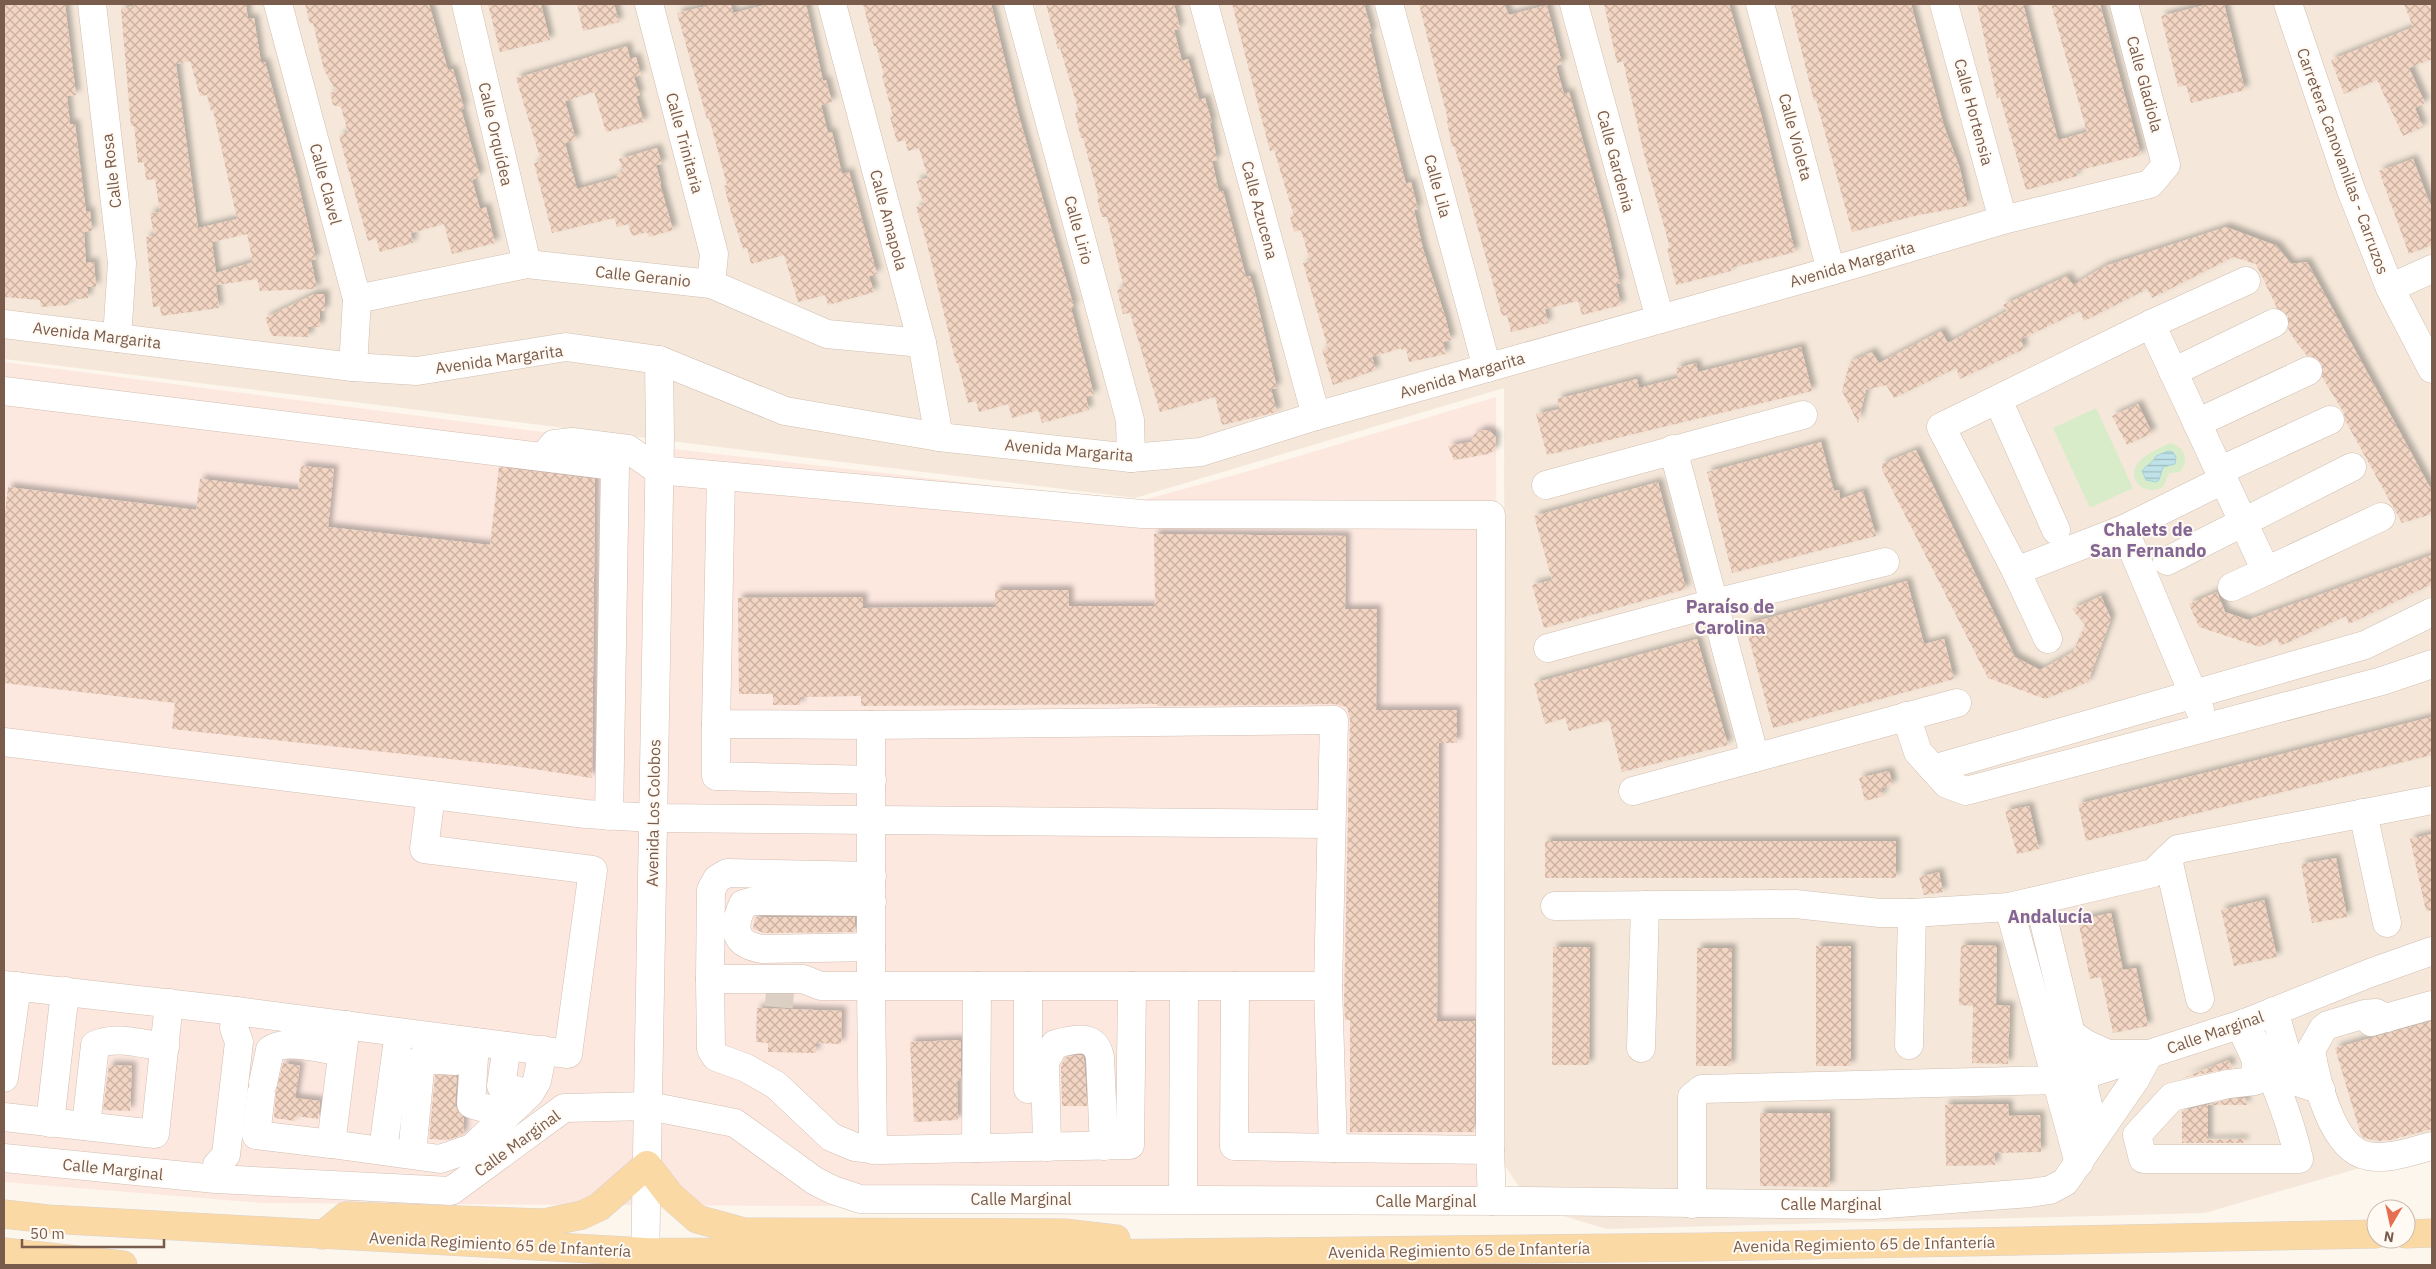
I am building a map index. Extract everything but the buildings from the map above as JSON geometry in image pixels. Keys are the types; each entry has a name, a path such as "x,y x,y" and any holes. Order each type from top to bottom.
{"main road":[{"path":"323,1235 346,1216 544,1223 582,1215 599,1207 647,1165 670,1195 697,1219 744,1232 1064,1233 1244,1252"},
{"name":"Avenida Regimiento 65 de Infantería","path":"4,1214 48,1219 323,1235 646,1258 1716,1247 2366,1234"},
{"path":"2416,1234 2432,1233"},
{"path":"4,1252 122,1265"}],"street":[{"name":"Calle Rosa","path":"92,4 122,263 117,338"},
{"name":"Calle Clavel","path":"278,4 357,299 353,367"},
{"name":"Calle Orquídea","path":"466,4 527,264"},
{"name":"Calle Trinitaria","path":"649,4 714,254 711,284"},
{"name":"Calle Amapola","path":"832,4 922,343 939,437"},
{"name":"Calle Lirio","path":"1018,4 1130,420 1131,458"},
{"name":"Calle Azucena","path":"1204,4 1316,416"},
{"name":"Calle Lila","path":"1389,4 1487,368"},
{"name":"Calle Gardenia","path":"1574,4 1660,318"},
{"name":"Calle Violeta","path":"1760,4 1831,271"},
{"name":"Calle Hortensia","path":"1944,4 2003,220"},
{"name":"Calle Gladiola","path":"2124,4 2166,164"},
{"name":"Carretera Canovanillas - Carruzos","path":"2288,4 2350,190 2390,288 2432,369"},
{"name":"Avenida Margarita","path":"4,324 353,367 417,371 566,347 658,360 786,411 939,437 1131,458 1201,452 1316,416 1831,271 2003,220 2150,184 2166,164"},
{"name":"Calle Geranio","path":"357,299 527,264 711,284 827,334 922,343"},
{"path":"2390,288 2432,270"},
{"path":"2048,639 2016,571 1941,427 2151,324 2246,281"},
{"path":"2173,372 2274,323"},
{"path":"2151,324 2266,572"},
{"name":"Avenida Los Colobos","path":"646,1258 658,360"},
{"path":"2197,423 2308,371"},
{"path":"4,391 615,466 609,816"},
{"path":"1998,400 2056,530"},
{"path":"1546,484 1804,415"},
{"path":"2016,571 2124,529 2330,420"},
{"path":"543,457 554,444 572,442 628,450 658,470 1142,514 1491,515 1490,1150 1492,1201"},
{"path":"1673,450 1755,758"},
{"path":"2167,561 2352,467"},
{"path":"721,476 716,776 872,780"},
{"path":"2232,587 2381,517"},
{"path":"2124,529 2192,695 2209,727"},
{"path":"1548,648 1714,603 1885,562"},
{"path":"1934,768 2365,645 2432,612"},
{"path":"1906,716 1918,752 1947,784 1966,791 2382,682 2432,664"},
{"path":"1633,791 1957,703"},
{"path":"716,724 871,725 1334,720 1330,824 1328,986 1333,1148"},
{"path":"871,725 873,1150"},
{"path":"4,742 609,816 652,818 1330,824"},
{"path":"4,1078 10,985 170,1003 235,1019 346,1025 568,1054 593,870 424,849 430,795"},
{"path":"1555,906 1795,904 1880,913 1912,914 2009,906 2039,901 2153,873 2178,849 2432,800"},
{"path":"2363,813 2387,923"},
{"path":"2168,859 2200,998"},
{"path":"872,889 727,873 717,879 711,890 710,1049 716,1056 746,1068 776,1086 831,1137 854,1147 873,1150 1130,1145 1132,986"},
{"path":"871,947 762,949 747,946 739,939 736,929 738,916 744,904 754,901 872,889"},
{"path":"2039,901 2070,1033 2069,1078 2072,1142 2084,1154"},
{"path":"1641,1048 1645,905"},
{"path":"2009,906 2028,972 2069,1078"},
{"path":"1909,1045 1912,914"},
{"name":"Calle Marginal","path":"1692,1204 1692,1097 1702,1089 2069,1078 2242,1024 2370,973 2432,951"},
{"path":"2028,972 2055,967"},
{"path":"743,978 766,992"},
{"path":"710,979 803,979 810,990 871,986 1328,986"},
{"path":"976,1148 977,986"},
{"path":"1028,986 1037,1147"},
{"path":"1184,986 1184,1199"},
{"path":"1235,986 1234,1146 1490,1150"},
{"path":"50,1123 65,991"},
{"path":"4,1117 155,1134 170,1003"},
{"path":"2432,1005 2338,1033 2311,1050 2321,1090 2338,1135 2351,1148 2366,1156 2384,1157 2432,1146"},
{"path":"2274,1012 2292,1071 2300,1083 2321,1090"},
{"path":"2338,1033 2323,1029 2328,1025 2349,1017 2376,1013 2387,1018"},
{"path":"217,1172 226,1155 239,1042 235,1019"},
{"path":"2242,1024 2260,1069 2294,1140 2298,1159 2143,1159 2137,1135 2172,1097 2228,1084 2260,1069"},
{"path":"331,1144 346,1025"},
{"path":"383,1150 399,1032"},
{"path":"2070,1033 2086,1044 2108,1054 2149,1054"},
{"path":"86,1126 95,1045 104,1041 119,1040 164,1047"},
{"path":"1037,1147 1045,1062 1055,1044 1082,1040 1092,1041 1097,1045 1100,1056 1104,1146"},
{"path":"467,1041 472,1104 486,1109 498,1110 515,1092 521,1081 525,1048"},
{"path":"412,1154 421,1058 456,1062 467,1041"},
{"path":"342,1052 287,1044 276,1045 270,1050 262,1088 256,1136 383,1150 440,1159 472,1148 530,1093 537,1081 525,1048"},
{"path":"501,1086 525,1048"},
{"name":"Calle Marginal","path":"4,1158 217,1172 451,1191 564,1108 649,1106 735,1123 815,1181 833,1190 860,1199 1184,1199 1873,1205 2030,1193 2050,1190 2065,1182 2135,1080 2149,1054"}],"shaded area":[{"path":"4,4 2432,4 2432,1147 2205,1213 1607,1229 1533,1207 1505,1166 1504,388 1135,498 4,359"},
{"path":"4,362 674,449 1136,502 1249,471 1496,397 1498,1210 262,1203 4,1182"}],"green space":[{"path":"2096,408 2133,488 2090,508 2053,428"},
{"path":"2170,443 2179,447 2184,454 2185,463 2180,472 2169,473 2163,487 2149,490 2139,485 2135,481 2134,475 2137,464 2148,454"}],"water":[{"path":"2168,451 2173,452 2176,457 2175,464 2163,467 2159,480 2156,482 2146,480 2142,471 2156,456"}],"tunnel":[{"path":"766,992 800,995"}],"district":[{"name":"Chalets de San Fernando","path":"2148,539"},
{"name":"Paraíso de Carolina","path":"1730,616"},
{"name":"Andalucía","path":"2050,916"}]}
